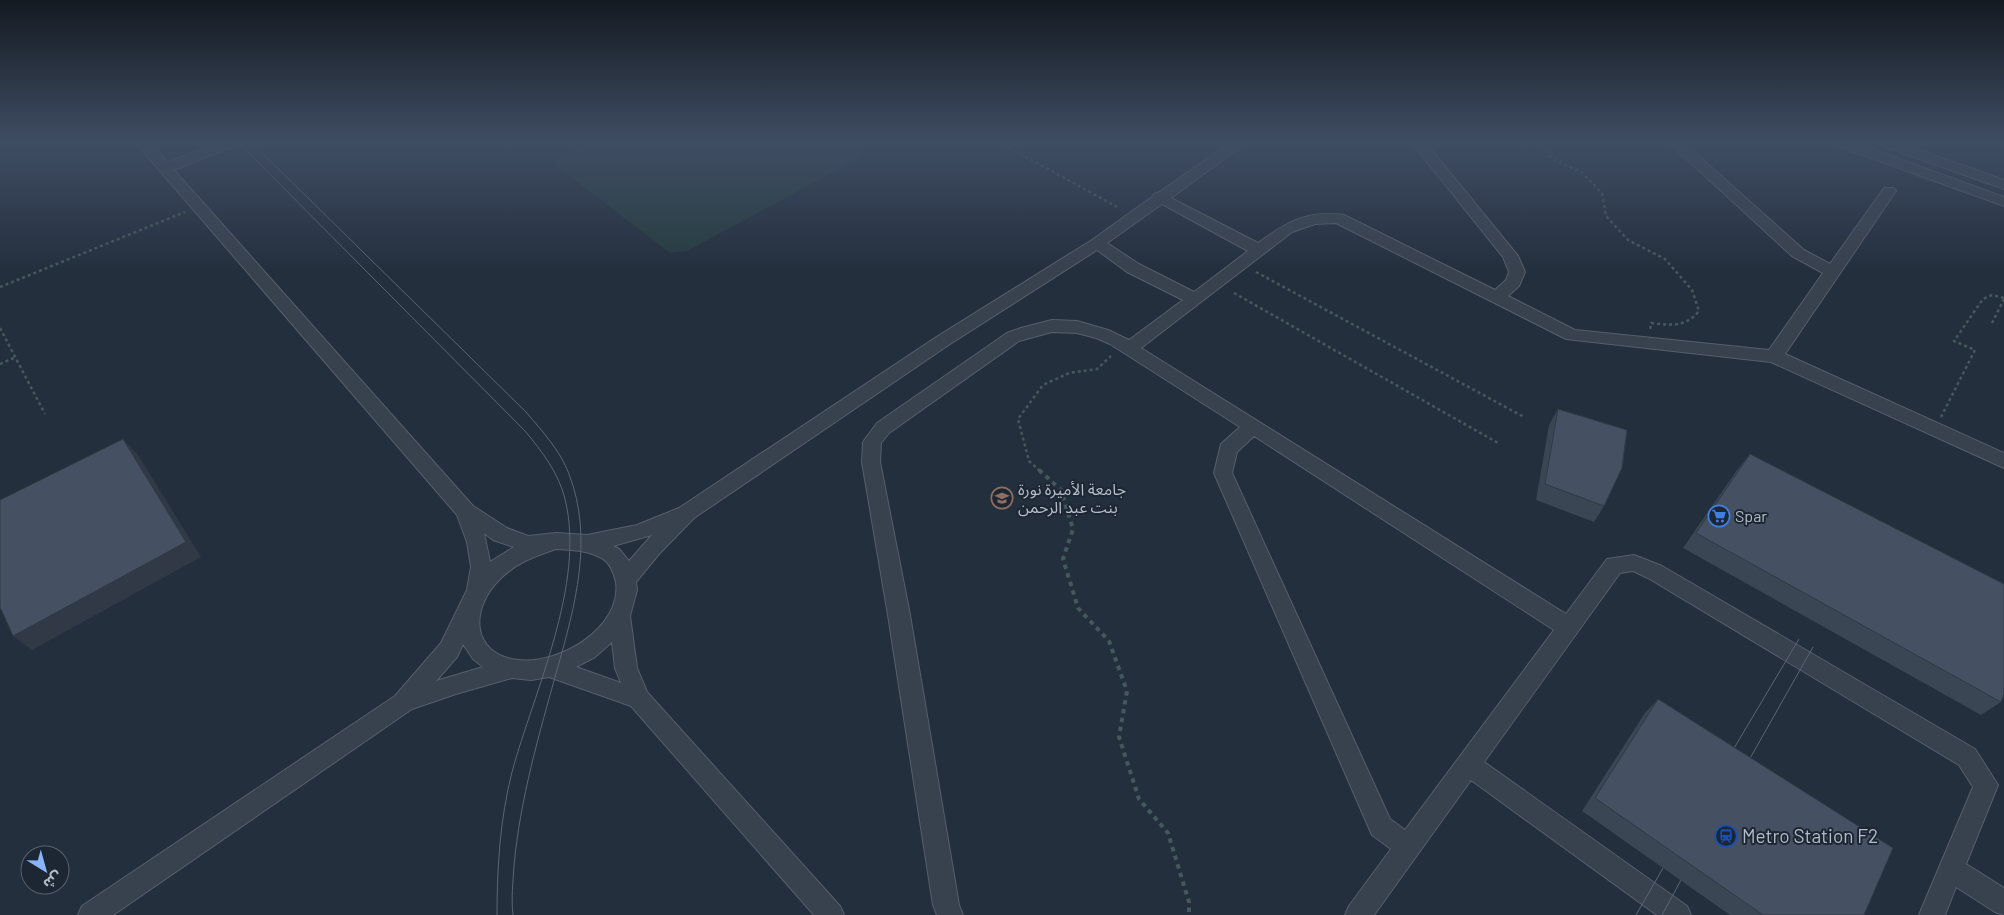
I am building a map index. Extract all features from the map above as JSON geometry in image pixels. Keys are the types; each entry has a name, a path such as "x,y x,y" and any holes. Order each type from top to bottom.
{"street":[{"path":"91,915 403,703 456,684 510,669 550,668 572,660 592,648 608,634 620,617 627,597 627,578 620,562 606,550 573,540 528,544 500,534 466,511 181,185"},
{"path":"627,578 652,548 687,513 936,346 1097,242 1177,185"},
{"path":"1452,185 1510,256 1517,272 1514,282 1496,297"},
{"path":"1723,185 1798,253 1833,272"},
{"path":"1957,185 2004,202"},
{"path":"1774,356 1889,191"},
{"path":"1159,197 1258,250"},
{"path":"1130,348 1287,229 1306,220 1324,217 1344,220 1572,335 1774,356 2004,462"},
{"path":"1097,242 1133,268 1195,299"},
{"path":"950,915 946,906 899,614 871,462 872,442 883,428 1012,338 1033,328 1054,325 1076,327 1096,332 1130,348 1568,627"},
{"path":"1252,427 1228,449 1223,473 1381,827 1408,847"},
{"path":"466,511 477,542 481,567 469,631 476,648 490,661 510,669"},
{"path":"588,543 639,532 687,513"},
{"path":"403,703 449,650 490,575 510,559 532,548 556,542"},
{"path":"1358,915 1614,565 1634,563 1655,572 1967,757 1986,785 1932,915"},
{"path":"620,617 626,668 638,699 831,915"},
{"path":"550,668 638,699"},
{"path":"1468,764 1678,915"},
{"path":"1952,870 2004,903"}],"path":[{"path":"1077,185 1117,207"},
{"path":"1594,185 1602,193 1606,216 1628,240 1665,259 1692,290 1699,311 1692,321 1679,326 1651,323 1649,333"},
{"path":"0,287 200,206"},
{"path":"1256,272 1524,417"},
{"path":"1234,293 1498,443"},
{"path":"1938,422 1975,350 1954,341 1982,299 1992,295 2004,298 1992,323"},
{"path":"0,328 45,414"},
{"path":"1111,356 1097,369 1069,373 1043,385 1018,419 1029,461 1060,490 1073,529 1064,559 1078,608 1109,641 1112,649 1127,691 1119,737 1139,799 1168,834 1189,902 1189,915"},
{"path":"0,364 16,357"}],"green space":[{"path":"581,185 810,185 687,251 670,253"}],"building":[{"path":"1558,409 1627,430 1622,468 1604,506 1545,484"},
{"path":"123,439 186,542 13,636 0,607 0,500"},
{"path":"1750,454 2004,584 2004,694 2001,702 1696,533"},
{"name":"Metro Station F2","path":"1658,699 1893,848 1864,915 1763,915 1595,798"}],"tram line":[{"path":"280,185 525,431 549,463 559,481 565,499 570,532 569,566 555,637 521,740 508,790 500,843 497,915"},
{"path":"294,185 526,412 556,449 569,474 576,498 580,523 581,548 579,572 570,622 525,792 514,866 513,915"},
{"path":"1727,760 1799,639"},
{"path":"1744,769 1813,647"},
{"path":"1636,915 1670,856"},
{"path":"1662,915 1687,869"}],"place":[{"name":"جامعة الأميرة نورة بنت عبد الرحمن","path":"1002,498"},
{"name":"Spar","path":"1719,516"},
{"name":"Metro Station F2","path":"1726,836"}]}
